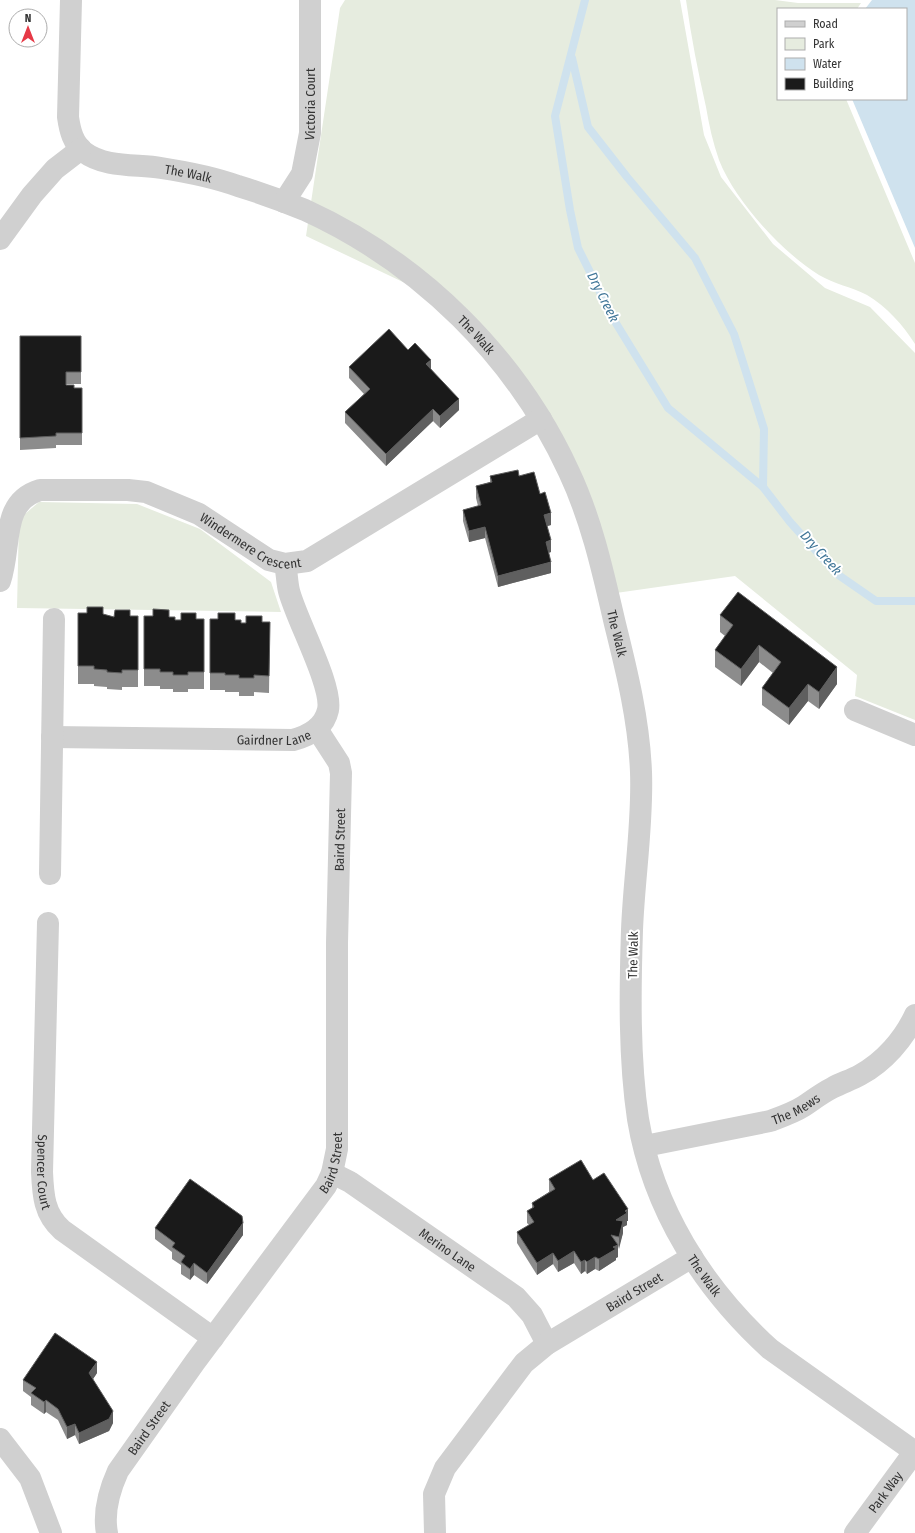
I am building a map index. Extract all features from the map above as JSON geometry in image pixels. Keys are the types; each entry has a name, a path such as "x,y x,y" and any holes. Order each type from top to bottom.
{"street":[{"name":"The Walk","path":"71,0 68,117 70,132 81,149 99,160 189,173 230,183 284,202 336,226 396,262 428,288 478,335 505,367 541,419 570,473 592,530 601,561 628,678 640,743 640,816 632,930 632,1050 634,1086 639,1124 654,1181 667,1211 692,1257 730,1310 770,1348 915,1452"},
{"name":"Victoria Court","path":"284,202 302,174 310,133 310,0"},
{"path":"0,239 32,195 55,169 81,149"},
{"name":"Windermere Crescent","path":"0,581 5,516 14,501 27,493 40,490 128,490 146,492 199,514 269,560 285,564 307,561 541,419"},
{"name":"Gairdner Lane","path":"52,737 293,740 306,736 317,729 325,718 329,701 289,591 285,564"},
{"path":"50,874 54,619"},
{"path":"856,710 915,735"},
{"name":"Baird Street","path":"107,1533 105,1522 107,1503 112,1484 118,1472 213,1338 326,1186 332,1173 337,1148 337,951 341,773 339,763 317,729"},
{"name":"Spencer Court","path":"48,923 42,1172 44,1200 47,1210 52,1219 62,1230 213,1338"},
{"name":"The Mews","path":"645,1146 770,1121 803,1107 831,1088 861,1075 878,1063 898,1044 910,1027 915,1015"},
{"name":"Merino Lane","path":"332,1173 350,1182 516,1297 532,1315 547,1344"},
{"name":"Baird Street","path":"435,1533 434,1494 445,1468 519,1369 534,1353 547,1344 692,1257"},
{"path":"0,1439 30,1478 51,1533"},
{"name":"Park Way","path":"855,1533 915,1452"}],"green space":[{"path":"345,0 680,0 704,135 721,177 773,244 825,288 870,307 915,353 915,720 855,696 857,675 735,576 609,594 569,471 445,302 306,236 340,8"},
{"path":"686,0 775,0 798,3 861,3 858,8 777,8 777,100 846,100 915,263 915,344 894,317 881,305 861,292 819,275 790,253 761,224 736,192 726,176 713,141"},
{"path":"39,502 137,504 200,529 271,582 281,612 17,608 19,519"}],"water":[{"path":"872,0 915,0 915,248 852,100 907,100 907,8 866,8"}],"building":[{"path":"389,329 408,350 415,343 431,360 426,364 459,399 440,416 433,409 386,454 345,412 370,389 349,367"},
{"path":"20,336 81,336 81,372 66,372 66,385 74,385 74,388 82,388 82,433 56,433 56,436 20,438"},
{"path":"518,470 519,476 534,472 540,494 545,492 551,513 544,515 551,540 546,542 551,562 498,576 485,527 469,531 463,510 481,505 476,486 492,482 490,476"},
{"path":"738,592 837,667 819,692 808,684 789,708 762,688 781,662 759,645 741,669 715,650 733,625 720,615"},
{"path":"87,607 103,607 103,614 114,617 115,610 130,610 130,616 138,616 138,670 122,670 122,673 107,672 107,670 94,669 94,666 78,666 78,613 87,613"},
{"path":"153,609 169,610 169,617 175,617 175,620 181,620 181,613 196,613 196,619 204,619 204,672 188,672 188,675 173,675 173,672 160,672 160,669 144,669 144,616 153,616"},
{"path":"218,613 235,613 235,620 241,620 241,623 246,623 246,616 262,616 262,622 270,622 269,676 254,675 254,678 239,678 239,675 210,673 210,619 218,619"},
{"path":"581,1160 593,1180 604,1173 628,1209 625,1211 627,1213 616,1220 623,1221 619,1237 611,1235 618,1245 613,1247 616,1249 599,1259 595,1257 587,1262 585,1260 581,1262 574,1251 558,1261 553,1253 537,1263 517,1232 534,1222 527,1211 534,1207 532,1203 555,1189 549,1179"},
{"path":"190,1179 242,1216 243,1223 207,1273 194,1263 190,1269 181,1262 185,1256 172,1247 175,1243 155,1228"},
{"path":"55,1333 97,1362 89,1373 113,1411 109,1419 79,1433 75,1424 67,1427 58,1409 46,1400 44,1402 31,1393 36,1388 23,1380"}],"waterway":[{"name":"Dry Creek","path":"585,0 555,116 570,210 578,248 614,320 668,408 763,487 790,522 837,574 876,601 915,601"},
{"name":"Dry Creek","path":"572,58 588,127 627,177 695,258 734,334 764,429 763,487"}]}
